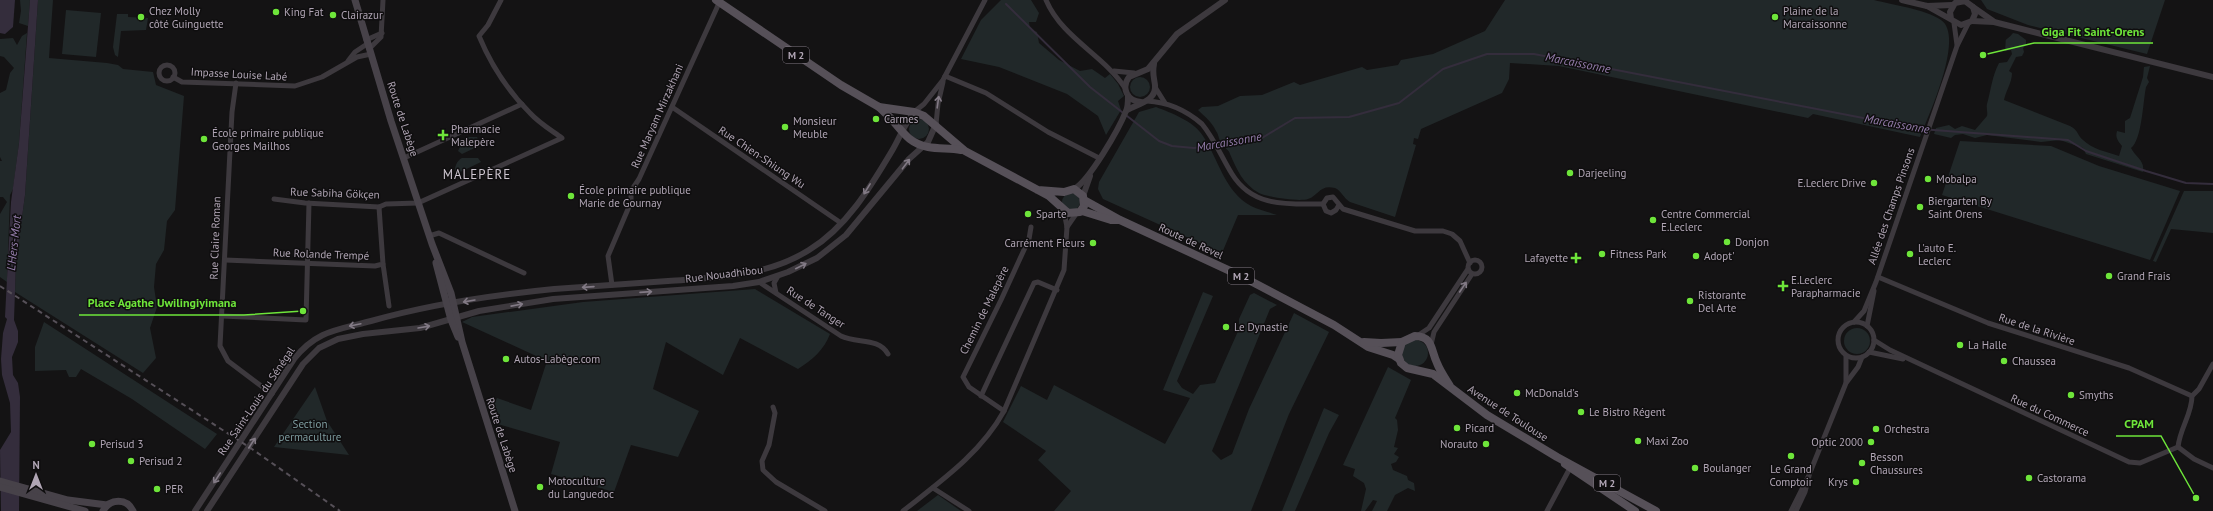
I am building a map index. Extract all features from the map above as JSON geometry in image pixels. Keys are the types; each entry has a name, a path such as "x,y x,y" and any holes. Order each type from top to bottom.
{"main road":[{"name":"Route de Labège","path":"355,0 368,47 432,244 454,319 515,511"},
{"name":"M 2","path":"719,1 824,74 879,107 894,122 901,133 911,141 924,146 965,151"},
{"name":"M 2","path":"879,107 914,112 924,116 936,124 944,134 965,151 1038,190 1054,200 1062,209"},
{"path":"1062,209 1060,199 1064,192 1074,189"},
{"name":"Route de Revel","path":"1074,189 1084,198 1120,220 1241,276 1374,349 1393,354 1399,359"},
{"name":"M 2","path":"1038,190 1064,192"},
{"path":"1079,212 1084,198"},
{"name":"Route de Revel","path":"1062,209 1111,220 1120,220"},
{"path":"1410,336 1417,336 1426,338 1431,345 1433,354 1431,362 1421,370 1409,370 1399,359 1398,350 1402,342 1410,336"},
{"name":"Route de Revel","path":"1358,340 1381,343 1402,342"},
{"name":"M 2","path":"1433,354 1450,386"},
{"name":"M 2","path":"1421,370 1433,374 1450,386"},
{"name":"Avenue de Toulouse","path":"1450,386 1475,407 1557,457 1656,511"},
{"name":"Avenue de Toulouse","path":"1557,457 1570,468 1635,511"},
{"path":"0,481 85,511"},
{"path":"0,487 105,508 120,501 129,505 134,511"}],"street":[{"path":"368,47 379,41 382,33 383,0"},
{"path":"418,203 562,138 531,114 488,58 479,36 488,25 501,0"},
{"path":"914,112 924,104 944,78 984,2 989,0"},
{"path":"1125,88 1127,79 1154,64 1177,34 1225,0"},
{"path":"1902,0 1927,6 1952,5 1961,1 1968,2 1994,22"},
{"name":"Rue Maryam Mirzakhani","path":"612,285 608,256 631,202 631,191 639,179 672,108 719,1"},
{"path":"1046,1 1064,28 1087,50 1113,71 1125,88 1128,96 1133,101 1141,102"},
{"path":"1952,5 1950,12 1953,21"},
{"path":"1927,6 1961,25 1970,22 1994,22 2213,77"},
{"path":"1970,22 1974,14 1973,7"},
{"name":"Allée des Champs Pinsons","path":"1953,21 1957,46"},
{"name":"Allée des Champs Pinsons","path":"1854,322 1864,311 1877,280 1957,46 1970,22"},
{"path":"368,47 382,33"},
{"name":"Impasse Louise Labé","path":"347,62 355,52 368,47"},
{"name":"Impasse Louise Labé","path":"173,77 182,82 301,85 337,69 368,47"},
{"path":"1154,64 1153,79 1157,92 1165,103"},
{"path":"1113,71 1119,73 1146,74 1153,79"},
{"path":"936,124 938,104 944,78"},
{"path":"944,78 986,93 1048,132 1099,158"},
{"name":"Rue Claire Roman","path":"236,84 232,112 224,239 225,260 222,316 219,340 225,357 272,394"},
{"path":"1084,198 1090,174 1120,121 1127,110 1147,100 1154,94 1155,86"},
{"path":"1127,110 1128,96"},
{"path":"1147,100 1165,103 1194,117 1207,131 1241,187 1259,199 1274,203 1323,204"},
{"path":"404,158 522,104"},
{"name":"Rue Chien-Shiung Wu","path":"672,108 841,223"},
{"name":"Rue Nouadhibou","path":"450,304 511,294 728,276 763,271 789,261 811,249 841,223 864,194 914,112"},
{"name":"Rue Nouadhibou","path":"454,319 469,313 553,299 708,288 759,282 778,276 817,258 846,235 909,159 924,146 932,136 936,124"},
{"path":"1074,189 1090,174"},
{"path":"1323,204 1325,200 1330,197 1337,200 1338,205 1343,209 1415,231 1443,232 1452,234 1460,241 1470,262 1468,269 1429,328 1417,336"},
{"name":"Rue Sabiha Gökçen","path":"274,199 309,204 379,207 386,204 418,203"},
{"path":"222,316 306,320 309,204"},
{"path":"1323,204 1324,209 1331,213 1336,210 1338,205"},
{"name":"Rue Rolande Trempé","path":"225,260 375,266 383,264 379,207"},
{"path":"904,511 933,488 984,441 1004,410 1057,290 1066,259 1066,227 1062,209"},
{"path":"1066,227 1079,212"},
{"name":"Chemin de Malepère","path":"1004,410 965,384 964,373 1002,300 1029,239 1031,227"},
{"path":"429,236 439,233 524,273"},
{"path":"1470,262 1474,260 1479,261 1483,267 1480,274 1472,274"},
{"path":"383,264 389,306"},
{"path":"1468,269 1472,274"},
{"path":"1431,345 1434,332 1472,274"},
{"name":"Rue de Tanger","path":"776,293 774,283 778,276"},
{"name":"Allée des Champs Pinsons","path":"1867,326 1877,280"},
{"name":"Rue de la Rivière","path":"1877,280 1988,323 2129,368 2192,396"},
{"name":"Rue de Tanger","path":"759,282 841,336 856,341 877,344 885,349 888,354"},
{"path":"982,396 1034,283 1038,282 1057,290"},
{"name":"Rue Saint-Louis du Sénégal","path":"195,511 300,352 312,340 327,332 450,304"},
{"name":"Rue Saint-Louis du Sénégal","path":"207,511 303,364 319,348 331,341 350,336 420,328 454,319"},
{"path":"1854,322 1867,326 1872,331 1874,340 1869,352 1862,357 1854,358 1846,356 1839,348 1839,335 1844,326 1854,322"},
{"name":"Rue du Commerce","path":"1874,340 1884,347 2129,462 2140,463 2178,447"},
{"name":"Rue du Commerce","path":"1869,352 1881,353 1916,362"},
{"path":"1846,356 1846,383"},
{"path":"1791,511 1809,475 1846,383 1858,367 1862,357"},
{"path":"2213,364 2199,389 2192,396 2190,413 2181,433 2178,447 2194,459 2213,468"},
{"path":"773,407 775,413 769,445 762,461 763,470 776,482 825,511"},
{"path":"1547,511 1570,468"},
{"path":"1796,511 1809,480 1809,475"},
{"path":"933,488 969,511"}],"green space":[{"path":"20,0 30,0 28,26 19,23 21,11"},
{"path":"38,0 53,0 49,58 107,63 118,65 123,69 153,72 156,85 184,96 175,210 167,221 164,250 156,264 154,287 157,307 150,328 156,358 143,373 15,292 16,262 25,195"},
{"path":"1001,0 1031,0 1039,13 1036,22 1029,22 1030,29 1037,32 1039,43 1059,60 1080,71 1092,69 1105,78 1110,74 1118,84 1124,96 1118,101 1121,110 1106,135 1098,116 1067,94 999,67 961,59 981,20"},
{"path":"1505,0 1874,0 1918,10 1934,16 1941,20 1947,29 1949,42 1943,76 1920,137 1813,114 1808,118 1559,66 1510,63 1509,79 1502,93 1421,129 1418,139 1414,138 1413,144 1416,145 1395,217 1350,202 1335,188 1330,187 1326,187 1312,197 1304,200 1283,199 1259,193 1245,181 1238,171 1229,151 1222,145 1212,125 1198,110 1202,107 1218,106 1240,96 1262,95 1294,82 1300,85 1362,67 1367,70 1398,65 1401,60 1433,54 1485,31"},
{"path":"1981,0 2165,0 2147,54 2028,25 1987,9"},
{"path":"66,10 101,13 96,57 62,54"},
{"path":"117,14 128,14 128,17 148,18 146,30 121,31 118,57 115,55 113,47"},
{"path":"27,33 19,143 13,189 10,195 7,282 0,277 0,214 7,202 3,197 0,197 0,161 2,161 0,157 0,93 6,90 10,73 14,68 4,57 0,56 0,39 13,38 17,45 22,36"},
{"path":"2013,33 2018,34 2026,40 2026,45 2023,48 2024,52 2022,56 2016,57 2009,71 2012,73 2012,77 2004,100 2070,126 2091,146 2119,156 2122,146 2118,141 2116,133 2117,131 2125,133 2125,121 2130,118 2143,77 2144,67 2150,66 2147,78 2149,82 2146,87 2140,129 2135,144 2131,148 2143,165 2143,172 2086,154 2083,148 2060,140 2041,142 1987,135 1975,138 1963,134 1955,135 1951,138 1934,134 1936,128 1949,125 1955,129 1962,126 1975,130 1987,116 1987,104 1999,63 2007,62 2012,54 2011,50 2005,51 2006,40"},
{"path":"1136,77 1144,77 1150,83 1150,91 1144,97 1136,97 1130,91 1130,83"},
{"path":"1156,107 1182,118 1199,131 1209,145 1228,184 1242,200 1251,206 1277,215 1238,215 1222,253 1103,199 1098,189 1099,182 1139,112"},
{"path":"919,119 926,122 929,129 926,136 919,139 912,136 909,129 912,122"},
{"path":"467,137 477,137 481,145 462,154 458,151 464,139"},
{"path":"1960,141 2051,146 2099,166 2180,191 2150,260 1942,195"},
{"path":"462,158 478,158 481,162 456,174 456,165"},
{"path":"2184,191 2213,191 2213,233 2171,229 2156,262 2153,261"},
{"path":"1071,193 1077,196 1080,202 1077,208 1071,211 1065,208 1062,202 1065,196"},
{"path":"755,289 830,334 821,350 798,369 740,338 723,375 666,342 653,389 699,411 678,457 631,445 614,492 551,474 560,442 494,423 491,411 497,398 531,410 547,361 462,322 472,317 583,302"},
{"path":"1203,292 1213,296 1177,381 1182,388 1193,394 1200,385 1215,383 1239,329 1239,319 1250,295 1254,293 1277,305 1270,309 1212,451 1221,460 1232,454 1249,409 1294,313 1329,332 1289,414 1251,511 1054,511 1071,491 1038,460 1046,451 1003,422 1021,386 1047,400 1054,385 1165,444 1190,398 1163,390"},
{"path":"44,322 217,434 205,449 132,399 81,369 76,377 69,377 66,370 35,371 35,347"},
{"path":"1857,328 1866,332 1870,341 1866,350 1857,354 1848,350 1844,341 1848,332"},
{"path":"1415,340 1424,344 1428,353 1424,362 1415,366 1406,362 1402,353 1406,344"},
{"path":"1388,367 1411,380 1395,418 1397,420 1398,430 1394,447 1398,448 1394,454 1399,457 1396,462 1391,464 1393,470 1407,476 1408,480 1414,483 1415,491 1408,488 1395,495 1387,511 1372,511 1377,501 1373,500 1365,511 1361,511 1366,489 1364,483 1353,476 1355,469 1343,465"},
{"name":"Section permaculture","path":"315,387 327,421 349,455 274,447"},
{"path":"1324,408 1339,415 1329,433 1295,511 1282,511"},
{"path":"938,495 961,511 917,511"}],"water":[{"path":"0,0 15,0 13,27 5,34 0,33"},
{"name":"L'Hers-Mort","path":"30,0 38,0 25,195 16,262 14,320 18,331 18,342 12,357 13,375 18,383 20,397 19,511 1,511 0,450 11,432 10,403 2,375 1,359 3,333 7,319 5,317 11,202 19,143"}],"waterway":[{"name":"Marcaissonne","path":"1006,4 1090,87 1159,141 1172,146 1194,148 1262,138 1295,118 1349,117 1399,103 1443,69 1487,54 1534,54 1920,129 2068,140 2086,151 2146,171 2186,183 2213,184"}],"railway":[{"path":"0,286 252,449 340,511"}],"place":[{"name":"King Fat","path":"276,12"},
{"name":"Clairazur","path":"333,15"},
{"name":"Chez Molly côté Guinguette","path":"141,17"},
{"name":"Plaine de la Marcaissonne","path":"1775,17"},
{"name":"Giga Fit Saint-Orens","path":"1983,55"},
{"name":"Carmes","path":"876,119"},
{"name":"Monsieur Meuble","path":"785,127"},
{"name":"Pharmacie Malepère","path":"443,135"},
{"name":"École primaire publique Georges Mailhos","path":"204,139"},
{"name":"Darjeeling","path":"1570,173"},
{"name":"Mobalpa","path":"1928,179"},
{"name":"E.Leclerc Drive","path":"1874,183"},
{"name":"École primaire publique Marie de Gournay","path":"571,196"},
{"name":"Biergarten By Saint Orens","path":"1920,207"},
{"name":"Sparte","path":"1028,214"},
{"name":"Centre Commercial E.Leclerc","path":"1653,220"},
{"name":"Donjon","path":"1727,242"},
{"name":"Carrément Fleurs","path":"1093,243"},
{"name":"Fitness Park","path":"1602,254"},
{"name":"L'auto E. Leclerc","path":"1910,254"},
{"name":"Adopt'","path":"1696,256"},
{"name":"Lafayette","path":"1576,258"},
{"name":"Grand Frais","path":"2109,276"},
{"name":"E.Leclerc Parapharmacie","path":"1783,286"},
{"name":"Ristorante Del Arte","path":"1690,301"},
{"name":"Place Agathe Uwilingiyimana","path":"303,311"},
{"name":"Le Dynastie","path":"1226,327"},
{"name":"La Halle","path":"1960,345"},
{"name":"Autos-Labège.com","path":"506,359"},
{"name":"Chaussea","path":"2004,361"},
{"name":"McDonald's","path":"1517,393"},
{"name":"Smyths","path":"2071,395"},
{"name":"Le Bistro Régent","path":"1581,412"},
{"name":"Picard","path":"1457,428"},
{"name":"Orchestra","path":"1876,429"},
{"name":"Maxi Zoo","path":"1638,441"},
{"name":"Optic 2000","path":"1871,442"},
{"name":"Perisud 3","path":"92,444"},
{"name":"Norauto","path":"1486,444"},
{"name":"Le Grand Comptoir","path":"1791,456"},
{"name":"Perisud 2","path":"131,461"},
{"name":"Besson Chaussures","path":"1862,463"},
{"name":"Boulanger","path":"1695,468"},
{"name":"Castorama","path":"2029,478"},
{"name":"Krys","path":"1856,482"},
{"name":"Motoculture du Languedoc","path":"540,487"},
{"name":"PER","path":"157,489"},
{"name":"CPAM","path":"2196,498"}],"district":[{"name":"MALEPÈRE","path":"477,174"}]}
